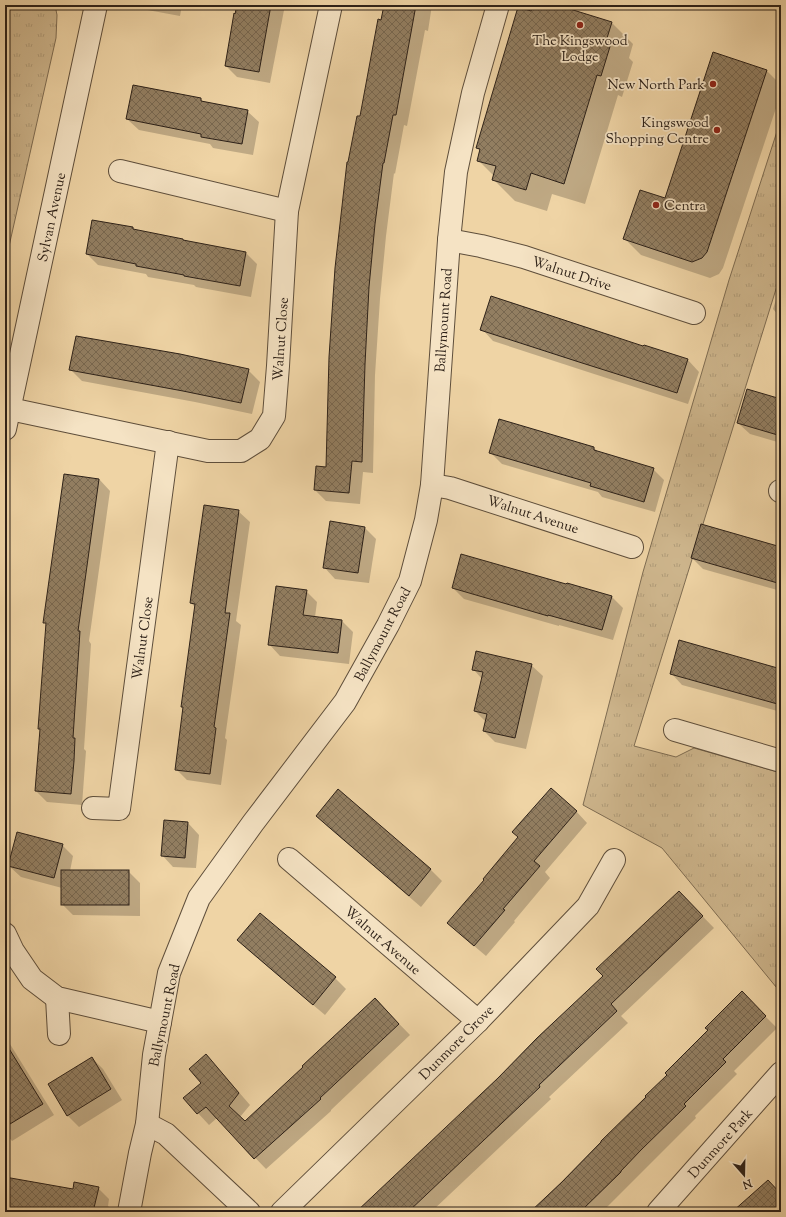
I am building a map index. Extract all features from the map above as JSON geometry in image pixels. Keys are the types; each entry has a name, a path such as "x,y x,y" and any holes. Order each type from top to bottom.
{"street":[{"name":"Sylvan Avenue","path":"7,419 96,5"},
{"name":"Walnut Close","path":"7,419 168,442 208,451 241,451 260,440 274,416 288,211 330,5"},
{"name":"Ballymount Road","path":"129,1212 147,1124 154,1055 169,973 199,898 253,823 345,702 390,621 410,581 426,520 432,485 449,240 456,172 473,93 498,5"},
{"path":"120,171 288,211"},
{"name":"Walnut Drive","path":"449,240 481,246 524,257 694,313"},
{"name":"Walnut Close","path":"93,808 119,809 168,442"},
{"name":"Walnut Avenue","path":"432,485 450,488 632,547"},
{"path":"675,730 781,761"},
{"name":"Walnut Avenue","path":"289,859 478,1021"},
{"name":"Dunmore Grove","path":"282,1212 478,1021 588,906 614,860"},
{"path":"5,934 13,951 32,979 57,998 160,1022"},
{"path":"57,998 59,1034"},
{"name":"Dunmore Park","path":"658,1212 781,1073"},
{"path":"147,1124 166,1134 249,1212"}],"green space":[{"path":"5,5 55,5 57,15 56,38 5,264"},
{"path":"781,119 781,273 634,746 676,757 694,748 781,773 781,993 662,848 583,805 643,572 729,280"}],"building":[{"path":"237,5 271,5 259,72 225,66 234,13 235,14"},
{"path":"384,5 416,5 396,115 393,115 383,163 375,224 369,287 362,462 352,461 349,493 314,490 316,466 326,467 329,357 335,268 347,162 357,116 360,116 378,19 381,20"},
{"path":"533,5 557,5 612,22 607,38 612,40 601,76 597,75 564,184 531,173 526,190 492,180 496,166 477,161 480,149 476,148 518,7 531,11"},
{"name":"Kingswood Shopping Centre","path":"713,52 767,70 707,252 702,258 692,262 623,239 640,190 665,198"},
{"path":"133,85 201,98 201,101 248,110 242,144 201,137 201,134 126,119"},
{"path":"92,220 133,227 133,229 246,252 240,286 184,276 86,254"},
{"path":"491,296 643,346 644,345 688,359 677,393 480,330"},
{"path":"76,336 180,354 249,369 241,403 69,370"},
{"path":"747,389 781,399 781,436 737,423"},
{"path":"499,419 594,447 594,450 654,468 644,502 590,486 591,483 489,453"},
{"path":"64,474 99,479 78,631 80,631 71,794 35,791 46,623 43,623"},
{"path":"204,505 239,510 225,613 230,613 214,727 216,728 210,774 175,770 183,707 181,707 195,604 190,603"},
{"path":"330,521 365,527 358,573 323,568"},
{"path":"701,524 781,547 781,584 691,558"},
{"path":"461,554 612,596 602,630 452,588"},
{"path":"276,586 307,590 303,615 342,620 338,653 268,645"},
{"path":"679,640 781,669 781,705 670,674"},
{"path":"476,651 532,664 515,738 483,731 487,714 474,711 483,672 472,670"},
{"path":"551,788 577,811 534,861 540,866 474,946 447,923 518,837 512,832"},
{"path":"338,789 431,869 409,896 316,816"},
{"path":"164,820 188,822 185,858 161,856"},
{"path":"17,832 63,844 54,878 8,866"},
{"path":"61,870 129,870 129,905 61,905"},
{"path":"679,891 703,916 611,1004 617,1011 539,1085 540,1087 408,1212 356,1212 498,1078 537,1038 603,976 596,969"},
{"path":"260,913 336,977 313,1005 237,940"},
{"path":"742,991 766,1016 723,1059 726,1062 684,1104 686,1106 580,1212 530,1212 562,1182 646,1097 645,1096 667,1075 665,1073 708,1030 705,1028"},
{"path":"375,998 399,1024 320,1098 321,1099 254,1159 206,1107 197,1114 183,1098 201,1083 189,1069 206,1054 239,1093 229,1106 245,1121"},
{"path":"5,1042 43,1104 5,1127"},
{"path":"92,1057 111,1089 67,1116 48,1084"},
{"path":"5,1177 73,1189 74,1182 99,1187 93,1212 5,1212"},
{"path":"768,1180 781,1194 781,1206 774,1212 732,1212"}],"place":[{"name":"The Kingswood Lodge","path":"580,25"},
{"name":"New North Park","path":"713,84"},
{"name":"Kingswood Shopping Centre","path":"717,130"},
{"name":"Centra","path":"656,205"}]}
